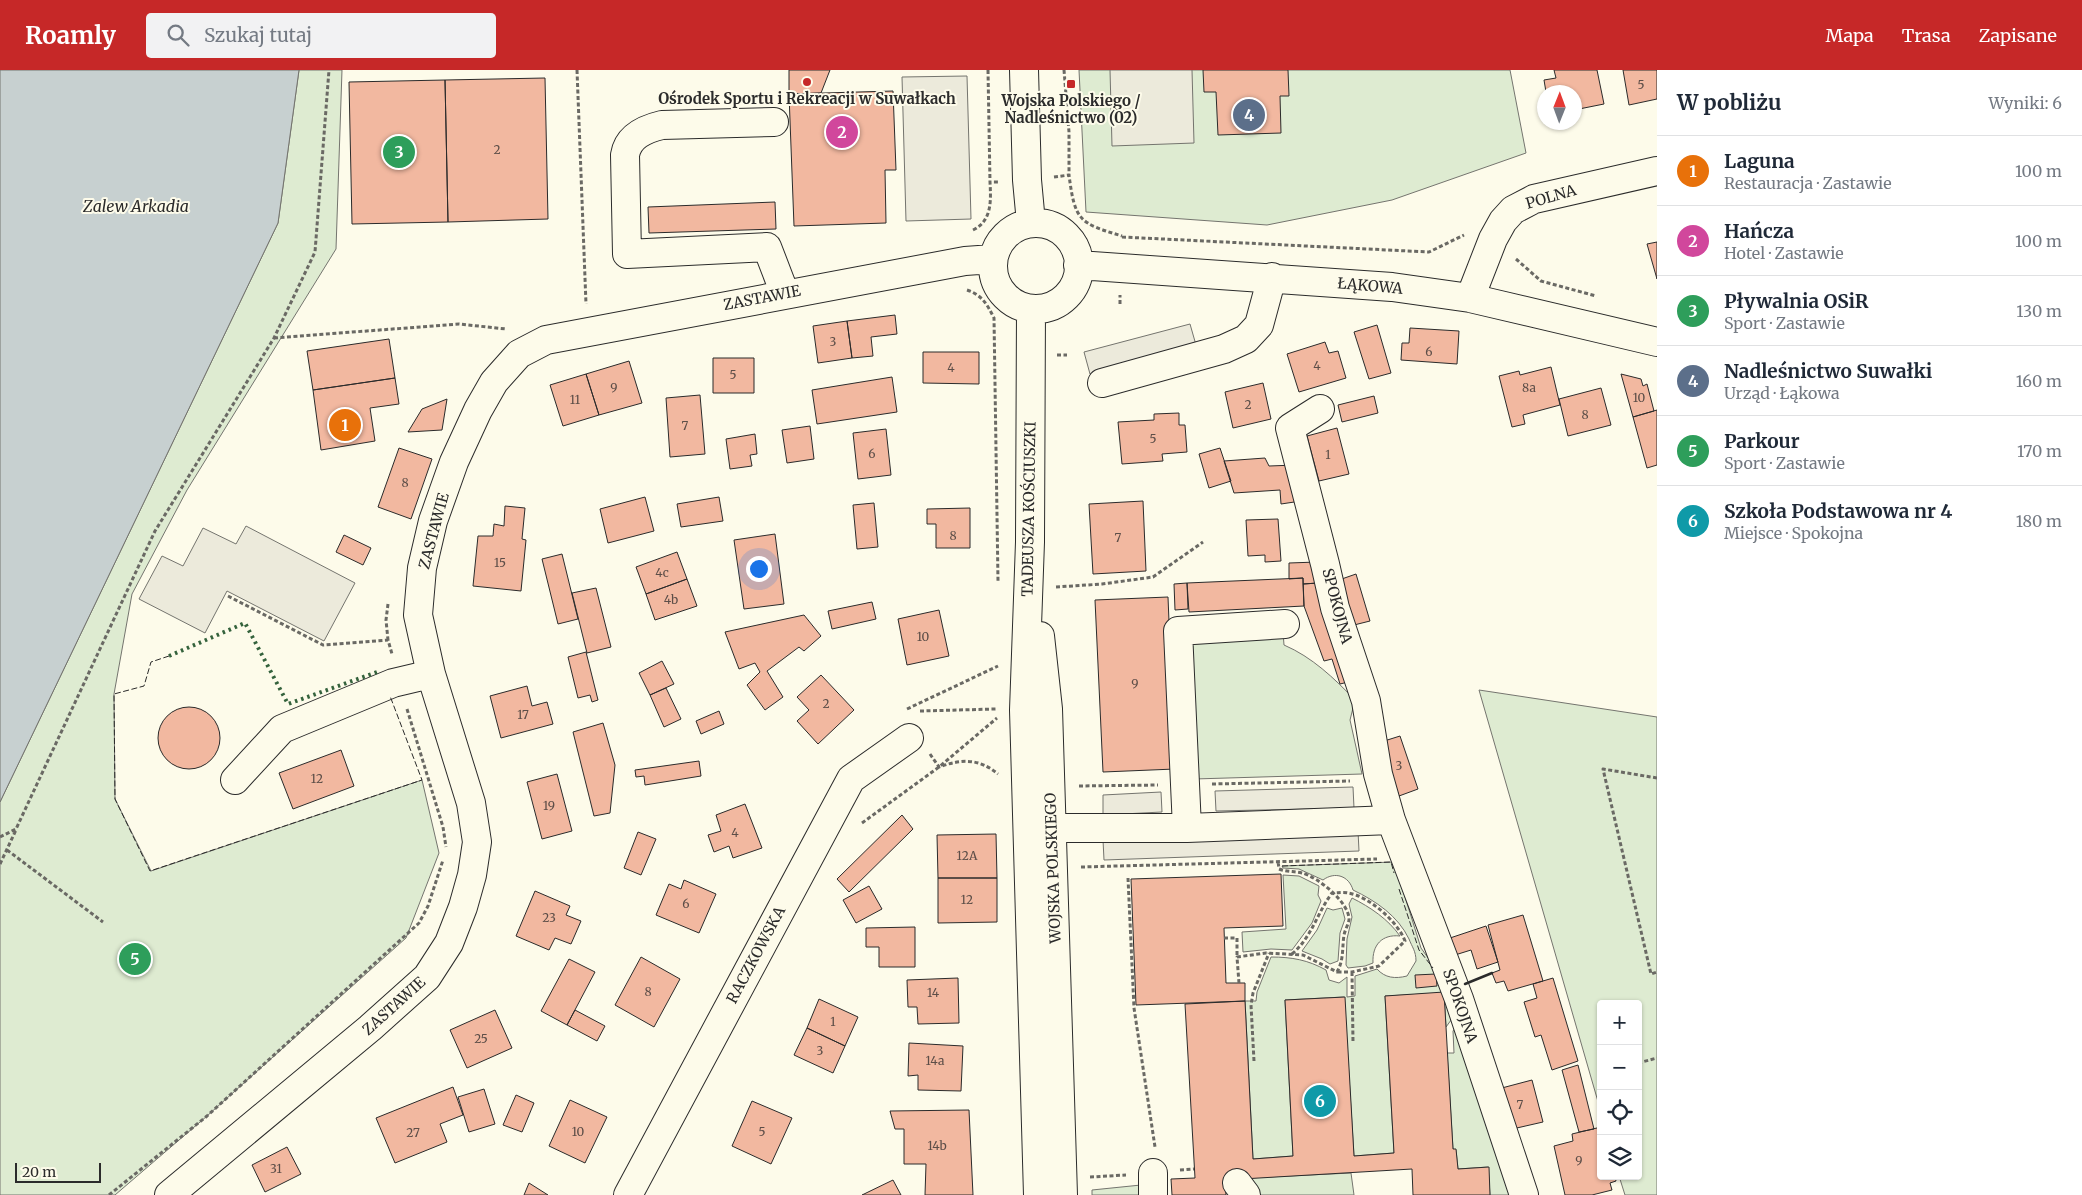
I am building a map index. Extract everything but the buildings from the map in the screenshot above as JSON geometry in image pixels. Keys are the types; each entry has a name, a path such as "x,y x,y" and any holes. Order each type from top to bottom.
{"street":[{"path":"1024,70 1027,180 1031,223"},
{"path":"774,122 662,125 650,128 632,139 627,145 625,155 627,254 767,247 785,294"},
{"name":"POLNA","path":"1470,298 1493,239 1503,221 1513,210 1534,199 1657,171"},
{"path":"1031,223 1048,224 1062,231 1072,242 1078,256 1078,265 1075,284 1068,295 1051,306 1031,309 1018,305 1006,298 998,287 993,274 993,259 998,246 1006,234 1019,226 1031,223"},
{"name":"ZASTAWIE","path":"169,1195 370,1028 427,977 449,942 463,907 472,875 477,842 471,803 431,674 418,615 422,568 433,522 454,462 478,410 494,382 519,354 546,340 580,332 965,261 993,259"},
{"name":"ŁĄKOWA","path":"1078,265 1272,277 1392,287 1470,298 1657,342"},
{"path":"1102,383 1224,349 1246,339 1259,325 1272,277"},
{"name":"TADEUSZA KOŚCIUSZKI","path":"1011,713 1030,542 1031,309"},
{"name":"SPOKOJNA","path":"1320,409 1290,428 1335,608 1366,702 1378,774 1391,820 1458,1000 1524,1195"},
{"name":"WOJSKA POLSKIEGO","path":"1030,542 1047,696 1063,1195"},
{"path":"1187,828 1178,631 1285,624"},
{"path":"235,780 282,730 399,681 431,674"},
{"name":"WOJSKA POLSKIEGO","path":"1011,713 1038,1195"},
{"name":"RACZKOWSKA","path":"628,1195 850,779 918,744"},
{"path":"1051,828 1187,828 1391,820"}],"path":[{"path":"0,864 155,530 274,338 315,252 328,70"},
{"path":"577,70 586,311"},
{"path":"988,70 990,182"},
{"path":"1064,70 1069,132 1069,176"},
{"path":"965,261 964,290 974,292 986,301 994,318 998,588"},
{"path":"274,338 459,324 508,329"},
{"path":"1035,588 1102,584 1153,577 1203,542"},
{"path":"108,1195 207,1116 419,923 428,906 443,863 446,845 443,827 388,640 323,645 228,596"},
{"path":"900,712 1004,663"},
{"path":"860,824 1011,713"},
{"path":"918,744 939,767"},
{"path":"939,767 956,761 971,761 991,768 1000,776"},
{"path":"1657,778 1603,769 1651,974 1657,972"},
{"path":"1202,784 1357,781"},
{"path":"1076,786 1163,784"},
{"path":"0,837 16,829"},
{"path":"7,850 103,922"},
{"path":"1079,867 1383,859"},
{"path":"1278,861 1279,870 1302,873 1325,885 1345,907 1349,920 1344,934 1342,962 1337,972"},
{"path":"1128,878 1134,1008 1154,1172"},
{"path":"1292,954 1310,934 1323,905 1332,893"},
{"path":"1238,957 1268,953 1303,955 1337,972 1352,972 1379,966 1405,941 1393,921 1370,903 1350,893 1332,893"},
{"path":"1224,938 1237,938 1239,983"},
{"path":"1254,1062 1251,1005 1255,984 1268,953"},
{"path":"1352,972 1353,1042"},
{"path":"1642,1061 1657,1058"}],"green space":[{"path":"299,70 342,70 336,249 187,490 132,594 114,694 115,799 151,871 422,780 439,853 406,938 207,1116 115,1195 0,1195 0,802 278,223"},
{"path":"1079,70 1510,70 1526,153 1392,200 1267,225 1086,212"},
{"path":"1283,632 1284,645 1322,669 1355,700 1350,720 1362,774 1194,779 1191,636"},
{"path":"1479,690 1657,717 1657,1195 1625,1195 1620,1180 1642,1180 1642,1000 1597,1000 1597,1098"},
{"path":"1394,862 1421,948 1441,976 1454,1016 1446,1027 1444,993 1385,996 1394,1153 1354,1156 1344,997 1285,1000 1293,1156 1253,1159 1245,1001 1256,1001 1257,992 1271,957 1293,958 1306,961 1326,970 1329,980 1339,983 1347,977 1347,997 1355,996 1355,976 1377,969 1390,977 1407,976 1416,961 1415,952 1399,923 1378,904 1353,890 1345,878 1332,876 1323,880 1299,869 1283,868 1282,866"},
{"path":"1283,875 1299,876 1319,886 1318,895 1321,901 1312,923 1292,950 1271,949 1243,952 1242,932 1286,929"},
{"path":"1352,898 1378,914 1400,936 1388,937 1379,942 1374,951 1373,963 1348,968 1346,965 1347,939 1352,917 1349,904"},
{"path":"1327,908 1333,910 1342,908 1345,919 1340,933 1338,961 1330,964 1302,951 1317,930"},
{"path":"1458,1024 1514,1195 1490,1195 1488,1167 1458,1169 1456,1150 1453,1149 1447,1053 1454,1053 1453,1031"},
{"path":"1351,1173 1354,1195 1257,1195 1247,1178"},
{"path":"1141,1185 1141,1195 1092,1195 1092,1190"}],"shaded area":[{"path":"1110,70 1192,70 1194,143 1112,146"},
{"path":"967,76 971,219 906,221 902,77"},
{"path":"1190,324 1196,345 1090,374 1084,352"},
{"path":"246,526 355,583 324,641 227,591 205,633 139,599 162,556 183,566 203,528 236,544"},
{"path":"1353,787 1354,808 1216,811 1215,791"},
{"path":"1161,792 1162,812 1103,815 1103,795"},
{"path":"1358,831 1359,851 1104,860 1103,840"}],"water":[{"name":"Zalew Arkadia","path":"0,70 299,70 278,223 0,802"}],"hedge":[{"path":"169,656 245,623 288,704 380,671"}],"fence":[{"path":"169,656 151,662 144,686 114,694 115,799 150,871 422,780 390,696"},
{"path":"1282,866 1391,862 1394,873"},
{"path":"1399,889 1419,950 1433,968"}],"wall":[{"path":"1465,984 1492,973"}],"place":[{"name":"Ośrodek Sportu i Rekreacji w Suwałkach","path":"807,82"},
{"name":"Wojska Polskiego / Nadleśnictwo (02)","path":"1071,84"},
{"name":"Nadleśnictwo Suwałki","path":"1249,115"},
{"name":"Hańcza","path":"842,132"},
{"name":"Pływalnia OSiR","path":"399,152"},
{"name":"Laguna","path":"345,425"},
{"name":"Parkour","path":"135,959"},
{"name":"Szkoła Podstawowa nr 4","path":"1320,1101"}]}
